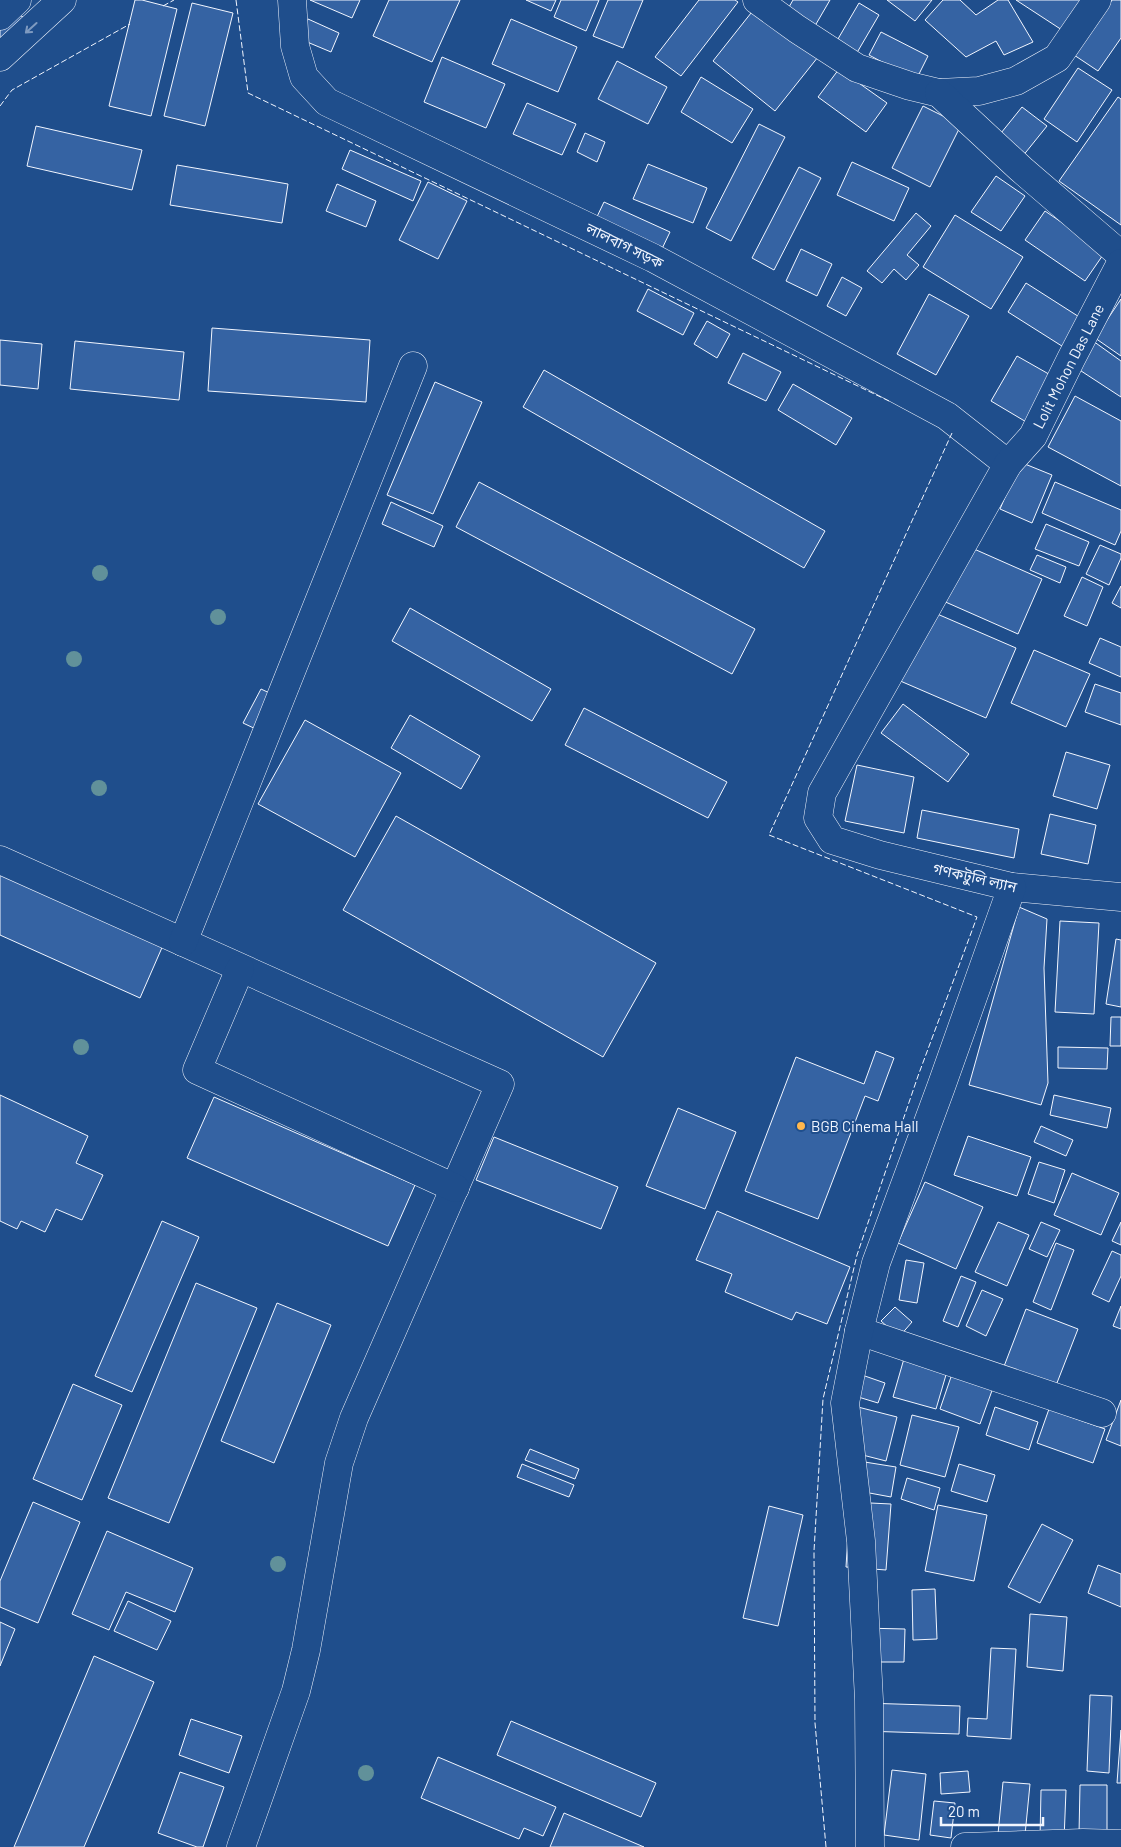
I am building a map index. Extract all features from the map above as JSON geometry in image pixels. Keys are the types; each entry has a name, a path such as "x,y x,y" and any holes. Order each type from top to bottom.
{"street":[{"path":"0,16 16,0"},
{"path":"0,56 62,0"},
{"name":"লালবাগ সড়ক","path":"292,0 295,46 304,77 326,102 653,258 946,416 1008,464"},
{"path":"757,0 857,68 910,86 939,92 978,91 1016,80 1057,58 1097,0"},
{"path":"939,92 1021,169 1121,255"},
{"name":"Lolit Mohon Das Lane","path":"832,840 818,818 822,793 1008,464 1033,436 1121,263"},
{"path":"183,942 413,366"},
{"name":"গণকটুলি ল্যান","path":"832,840 880,855 1012,887 1121,897"},
{"path":"0,860 500,1084 357,1410 339,1463 306,1650 296,1691 241,1847"},
{"path":"870,1847 869,1700 861,1541 845,1403 859,1331 876,1263 1012,887"},
{"path":"240,969 197,1070 455,1188"},
{"path":"859,1331 1102,1413"},
{"path":"965,1847 1084,1843 1121,1844"}],"building":[{"path":"135,0 177,9 151,116 109,106"},
{"path":"310,0 360,0 352,18"},
{"path":"389,0 460,0 432,62 373,36"},
{"path":"526,0 556,0 551,11"},
{"path":"561,0 599,0 586,31 554,17"},
{"path":"608,0 643,0 623,48 593,36"},
{"path":"699,0 735,0 738,2 681,76 655,57"},
{"path":"793,0 830,0 812,31 785,14"},
{"path":"887,0 932,0 915,21"},
{"path":"943,0 960,0 976,15 998,0 1008,0 1033,42 1004,55 996,41 966,57 925,20"},
{"path":"1016,0 1082,0 1062,30"},
{"path":"1112,0 1121,0 1121,38 1098,71 1074,55"},
{"path":"192,3 233,13 205,126 164,116"},
{"path":"859,3 879,15 855,56 835,44"},
{"path":"0,5 25,18 11,44 0,38"},
{"path":"755,8 818,57 775,111 713,61"},
{"path":"308,19 339,33 331,52 300,39"},
{"path":"511,19 577,47 558,92 492,64"},
{"path":"881,32 928,56 916,80 869,55"},
{"path":"442,57 505,84 486,128 424,102"},
{"path":"617,61 667,87 648,124 598,99"},
{"path":"1078,68 1112,90 1077,142 1044,119"},
{"path":"839,69 887,103 866,132 818,97"},
{"path":"701,77 753,109 732,143 681,112"},
{"path":"1118,97 1121,99 1121,225 1059,181"},
{"path":"527,103 576,124 562,155 513,134"},
{"path":"923,106 961,125 930,187 892,168"},
{"path":"1022,107 1047,126 1022,157 997,138"},
{"path":"759,124 785,137 731,241 706,228"},
{"path":"36,126 142,150 132,190 27,166"},
{"path":"585,133 605,142 597,162 577,152"},
{"path":"350,150 421,181 413,201 342,169"},
{"path":"852,162 909,188 894,221 837,195"},
{"path":"648,164 707,188 693,223 633,199"},
{"path":"177,165 288,184 282,223 170,205"},
{"path":"799,167 821,178 774,270 752,258"},
{"path":"996,176 1025,196 1001,231 971,212"},
{"path":"428,182 467,201 438,259 399,240"},
{"path":"337,184 376,201 366,227 326,211"},
{"path":"604,202 670,232 660,253 594,223"},
{"path":"1045,211 1105,252 1085,281 1025,240"},
{"path":"916,213 931,226 907,255 919,265 906,280 894,269 882,283 867,271"},
{"path":"955,215 1023,257 991,309 923,267"},
{"path":"801,249 832,264 817,296 786,281"},
{"path":"842,277 862,288 846,316 827,306"},
{"path":"1026,283 1084,320 1065,348 1008,312"},
{"path":"648,289 694,313 683,335 637,311"},
{"path":"929,294 969,316 936,375 897,354"},
{"path":"1121,299 1121,356 1095,338"},
{"path":"707,321 730,334 717,358 694,344"},
{"path":"212,328 370,340 366,402 208,391"},
{"path":"0,340 42,344 38,389 0,385"},
{"path":"75,341 184,352 179,400 70,389"},
{"path":"1093,341 1121,361 1121,397 1075,367"},
{"path":"743,353 781,372 766,401 728,383"},
{"path":"1017,356 1054,377 1028,423 991,401"},
{"path":"544,370 825,531 804,568 523,407"},
{"path":"435,382 482,402 433,514 387,495"},
{"path":"793,384 852,418 836,445 778,410"},
{"path":"1075,396 1121,421 1121,486 1048,447"},
{"path":"1020,462 1052,475 1032,523 1000,509"},
{"path":"479,482 755,629 732,674 456,527"},
{"path":"1055,482 1121,510 1121,531 1115,545 1042,513"},
{"path":"391,502 443,526 434,547 382,524"},
{"path":"1046,524 1089,542 1079,566 1035,549"},
{"path":"965,545 1042,579 1018,634 941,600"},
{"path":"1100,545 1121,554 1109,585 1086,574"},
{"path":"1037,555 1066,567 1060,583 1030,570"},
{"path":"1082,577 1103,587 1087,626 1064,616"},
{"path":"1121,586 1121,608 1112,603"},
{"path":"410,608 551,689 532,721 392,641"},
{"path":"928,610 1016,648 986,718 898,680"},
{"path":"1100,638 1121,647 1121,677 1089,663"},
{"path":"1034,650 1090,674 1066,727 1011,703"},
{"path":"1095,684 1121,693 1121,725 1085,712"},
{"path":"261,689 278,697 260,731 243,723"},
{"path":"903,704 969,754 948,782 881,733"},
{"path":"584,708 727,782 708,818 565,745"},
{"path":"410,715 480,756 461,789 391,748"},
{"path":"305,720 401,773 355,857 258,804"},
{"path":"1066,752 1110,765 1097,809 1053,796"},
{"path":"857,765 914,777 904,833 845,821"},
{"path":"922,810 1019,829 1014,858 917,838"},
{"path":"1050,814 1096,825 1088,864 1041,854"},
{"path":"396,816 656,963 603,1057 343,910"},
{"path":"0,869 164,943 140,998 0,935"},
{"path":"1019,907 1047,919 1044,968 1048,1083 1041,1105 969,1085"},
{"path":"1060,921 1099,923 1094,1014 1055,1012"},
{"path":"1116,939 1121,940 1121,1007 1106,1004"},
{"path":"1111,1017 1121,1017 1121,1046 1110,1046"},
{"path":"1058,1047 1108,1048 1107,1069 1058,1068"},
{"path":"876,1051 894,1058 878,1101 865,1096 818,1219 745,1191 796,1057 864,1084"},
{"path":"0,1095 88,1136 76,1163 103,1175 82,1220 56,1209 45,1232 21,1221 17,1229 0,1221"},
{"path":"1054,1095 1111,1108 1107,1128 1050,1115"},
{"path":"214,1097 415,1185 388,1246 187,1158"},
{"path":"678,1108 736,1132 705,1209 646,1186"},
{"path":"1041,1126 1073,1140 1066,1156 1034,1142"},
{"path":"968,1136 1031,1157 1017,1196 954,1175"},
{"path":"494,1137 618,1187 601,1229 476,1180"},
{"path":"1039,1162 1065,1170 1054,1203 1028,1194"},
{"path":"1072,1173 1119,1193 1101,1235 1054,1215"},
{"path":"925,1182 983,1207 956,1269 898,1243"},
{"path":"717,1211 850,1267 827,1324 796,1312 792,1320 725,1292 732,1274 696,1260"},
{"path":"162,1221 199,1237 132,1392 95,1376"},
{"path":"998,1222 1029,1235 1007,1286 975,1272"},
{"path":"1041,1222 1060,1230 1047,1257 1029,1249"},
{"path":"1121,1222 1121,1245 1112,1241"},
{"path":"1056,1243 1074,1250 1051,1310 1033,1302"},
{"path":"1112,1251 1121,1255 1121,1276 1109,1302 1092,1294"},
{"path":"906,1260 924,1263 917,1303 899,1300"},
{"path":"961,1276 976,1282 958,1327 943,1321"},
{"path":"196,1283 257,1308 169,1523 108,1498"},
{"path":"982,1290 1003,1299 986,1336 966,1326"},
{"path":"277,1303 331,1325 274,1463 221,1441"},
{"path":"1121,1306 1121,1329 1113,1326"},
{"path":"895,1307 912,1322 899,1337 881,1321"},
{"path":"1026,1309 1078,1329 1055,1388 1003,1369"},
{"path":"905,1355 948,1368 936,1409 893,1397"},
{"path":"953,1371 994,1385 980,1424 940,1409"},
{"path":"862,1375 885,1383 878,1403 855,1396"},
{"path":"73,1384 122,1405 82,1500 33,1479"},
{"path":"1121,1400 1121,1446 1106,1440"},
{"path":"854,1406 897,1417 886,1461 843,1450"},
{"path":"995,1407 1038,1422 1029,1450 986,1435"},
{"path":"1049,1409 1105,1429 1093,1463 1037,1443"},
{"path":"912,1415 959,1427 945,1477 900,1465"},
{"path":"530,1449 579,1469 575,1479 525,1460"},
{"path":"852,1460 896,1467 891,1497 848,1489"},
{"path":"522,1464 574,1485 569,1497 517,1477"},
{"path":"959,1464 995,1475 987,1502 951,1491"},
{"path":"907,1478 940,1488 934,1510 901,1499"},
{"path":"33,1502 80,1522 38,1623 0,1607 0,1581"},
{"path":"850,1502 891,1504 886,1570 846,1567"},
{"path":"938,1505 987,1515 974,1581 925,1571"},
{"path":"769,1506 803,1515 778,1626 743,1618"},
{"path":"1042,1524 1073,1540 1040,1603 1008,1587"},
{"path":"107,1531 193,1568 175,1612 126,1592 109,1630 72,1614"},
{"path":"1098,1565 1121,1574 1121,1607 1088,1593"},
{"path":"935,1589 937,1639 913,1640 912,1590"},
{"path":"128,1601 171,1621 157,1650 114,1631"},
{"path":"1030,1614 1067,1617 1063,1671 1027,1667"},
{"path":"0,1622 15,1629 0,1666"},
{"path":"862,1628 905,1629 904,1662 862,1662"},
{"path":"991,1648 1016,1649 1011,1739 967,1736 968,1718 987,1719"},
{"path":"94,1656 154,1682 84,1847 14,1847"},
{"path":"1090,1695 1112,1696 1109,1773 1087,1771"},
{"path":"864,1703 960,1706 959,1734 863,1731"},
{"path":"191,1719 242,1736 229,1773 179,1755"},
{"path":"511,1721 656,1783 641,1817 497,1755"},
{"path":"1121,1730 1121,1783 1117,1783"},
{"path":"438,1757 556,1807 543,1836 524,1828 519,1839 421,1798"},
{"path":"892,1770 926,1774 919,1840 884,1835"},
{"path":"968,1771 970,1792 941,1794 940,1773"},
{"path":"180,1772 224,1787 203,1847 197,1847 158,1833"},
{"path":"1003,1782 1030,1784 1025,1835 998,1834"},
{"path":"1080,1785 1107,1785 1107,1834 1079,1834"},
{"path":"1041,1790 1066,1790 1064,1840 1040,1839"},
{"path":"934,1801 955,1803 951,1838 930,1835"},
{"path":"564,1813 644,1847 550,1847"}],"fence":[{"path":"163,6 174,0"},
{"path":"236,0 248,93 889,401"},
{"path":"0,106 12,90 130,24"},
{"path":"826,1847 815,1723 814,1551 823,1399 857,1255 918,1076 977,917 769,835 952,433"}],"place":[{"name":"BGB Cinema Hall","path":"801,1126"}]}
